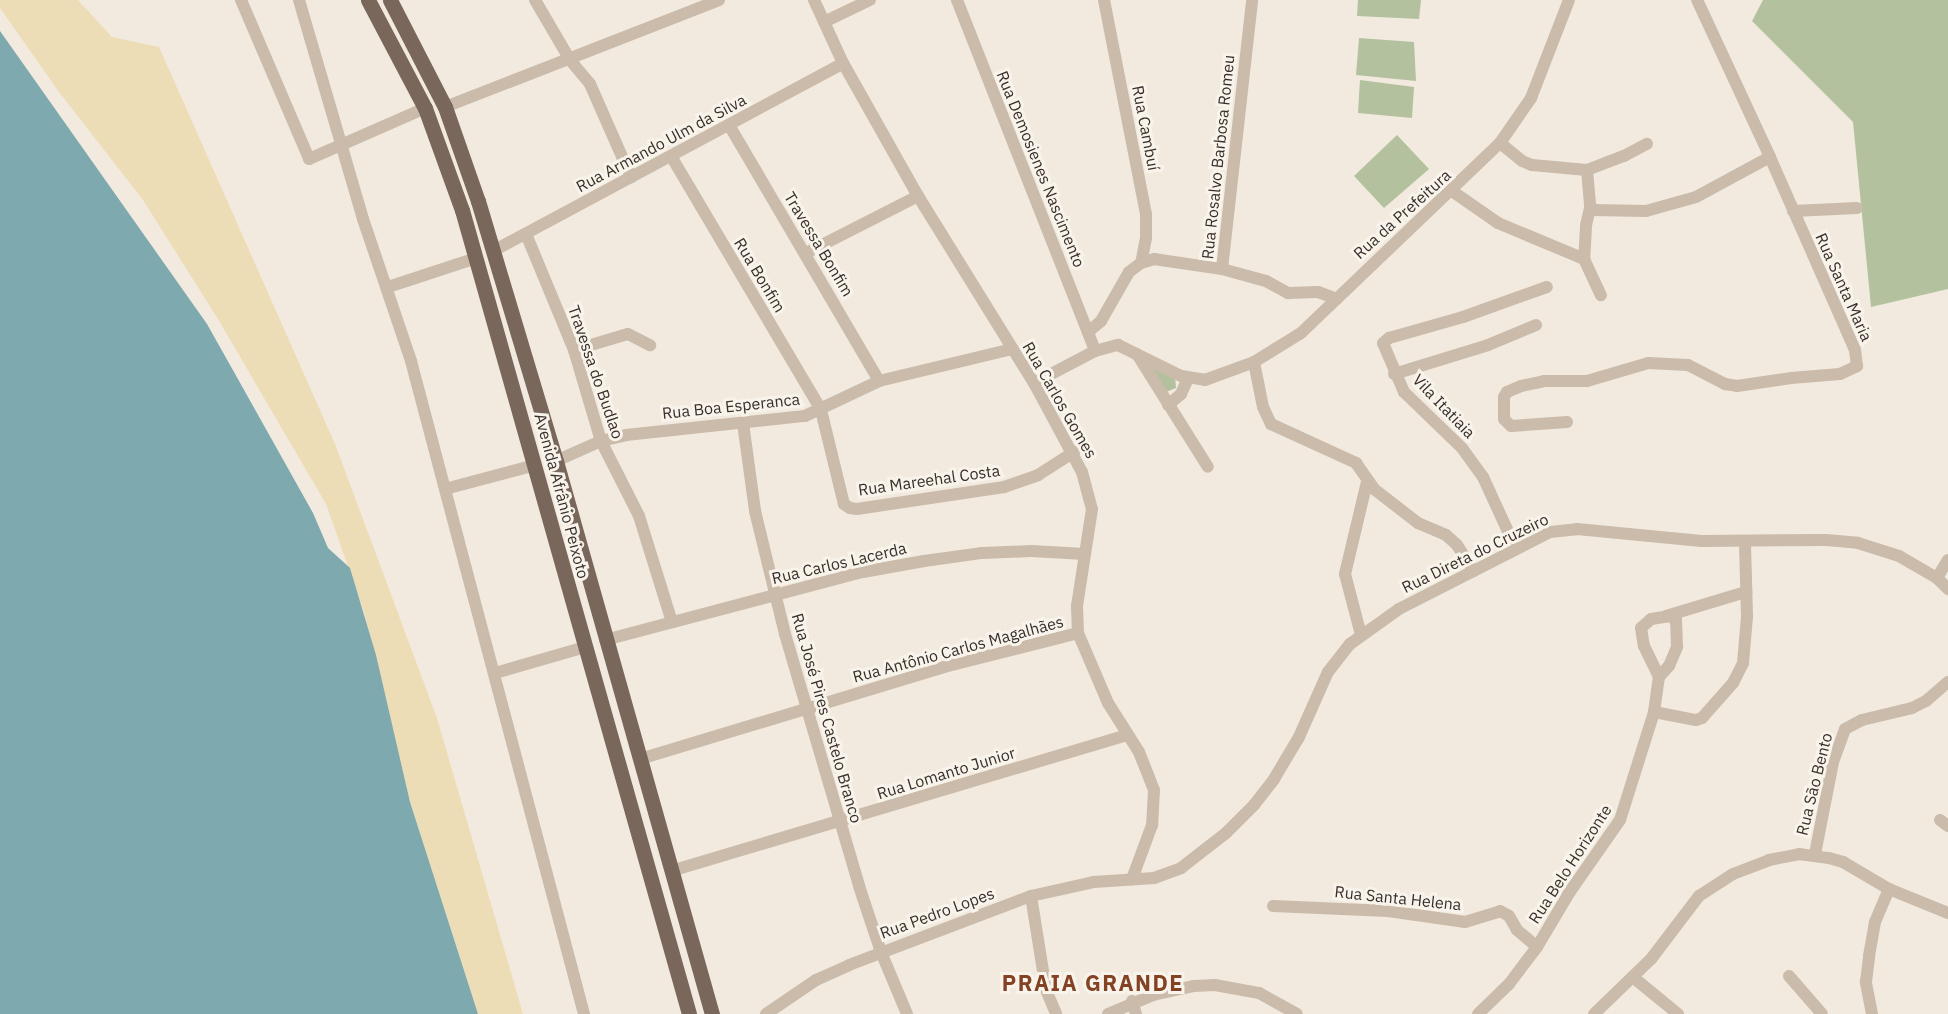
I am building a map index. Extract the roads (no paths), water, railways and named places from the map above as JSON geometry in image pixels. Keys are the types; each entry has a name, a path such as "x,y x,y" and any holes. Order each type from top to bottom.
{"main road":[{"name":"Avenida Afrânio Peixoto","path":"368,0 425,108 446,159 536,465 689,1014"},
{"name":"Avenida Afrânio Peixoto","path":"390,0 445,107 463,153 556,461 712,1014"}],"street":[{"path":"241,0 277,80 302,145 312,160 425,108"},
{"path":"299,0 363,219 388,287 411,361 584,1014"},
{"path":"535,0 570,60 590,84 631,177"},
{"path":"445,107 719,0"},
{"name":"Rua Carlos Gomes","path":"814,0 843,63 918,196 1034,382 1074,452 1092,509 1077,606 1078,633 1108,703 1139,752 1154,790 1152,825 1132,879"},
{"path":"824,22 870,0"},
{"name":"Rua Demosienes Nascimento","path":"957,0 1095,351"},
{"name":"Rua Cambuí","path":"1104,0 1145,208 1146,238 1141,262"},
{"name":"Rua Rosalvo Barbosa Romeu","path":"1252,0 1222,268 1266,280 1288,293 1318,292 1337,299"},
{"name":"Rua da Prefeitura","path":"1034,382 1095,351 1118,345 1188,378 1205,380 1220,377 1254,362 1301,333 1355,279 1500,144 1531,98 1569,0"},
{"name":"Rua Santa Maria","path":"1568,422 1511,426 1503,419 1504,397 1507,392 1521,386 1544,381 1587,381 1648,363 1688,365 1725,384 1737,386 1840,374 1857,366 1855,351 1770,157 1697,0"},
{"name":"Rua Armando Ulm da Silva","path":"493,251 843,63"},
{"name":"Travessa Bonfim","path":"729,125 879,381"},
{"path":"1500,144 1522,161 1532,165 1587,170 1624,156 1647,144"},
{"name":"Rua Bonfim","path":"671,156 821,410"},
{"path":"1590,208 1596,211 1622,212 1670,207 1696,197 1770,157"},
{"path":"1587,170 1590,208 1586,226 1584,259 1602,295"},
{"path":"1452,191 1498,223 1584,259"},
{"path":"806,253 918,196"},
{"path":"1793,211 1857,208"},
{"name":"Travessa do Budlao","path":"526,234 574,350 601,441 639,516 672,622"},
{"path":"388,287 476,258"},
{"path":"1088,332 1101,321 1129,272 1141,262 1154,259 1222,268"},
{"name":"Vila Itatiaia","path":"1516,549 1483,477 1463,449 1404,392 1394,374 1384,345 1386,339 1462,317 1547,287"},
{"path":"1394,374 1479,348 1536,326"},
{"path":"574,350 628,333 650,345"},
{"name":"Rua Boa Esperanca","path":"556,461 601,441 626,435 805,416 879,381 1012,349"},
{"path":"1136,353 1208,467"},
{"path":"1254,362 1263,407 1271,424 1356,463 1367,482 1418,523 1446,535 1457,545 1474,571"},
{"path":"1168,405 1181,394 1188,378"},
{"name":"Rua Mareehal Costa","path":"821,410 840,496 849,508 1004,487 1038,475 1074,452"},
{"name":"Rua José Pires Castelo Branco","path":"743,423 755,511 806,709 881,952 908,1014"},
{"path":"445,489 536,465"},
{"path":"1361,635 1345,574 1367,482"},
{"name":"Rua Direta do Cruzeiro","path":"1132,879 1154,878 1180,868 1226,833 1254,806 1275,778 1299,737 1328,672 1339,656 1361,635 1399,609 1550,532 1567,529 1671,540 1744,543 1826,540 1858,543 1899,556 1936,578 1948,589"},
{"path":"1654,712 1699,719 1732,683 1743,663 1746,592 1744,543"},
{"name":"Rua Carlos Lacerda","path":"605,640 863,572 982,553 1031,551 1085,554"},
{"path":"1936,578 1948,560"},
{"path":"1659,677 1640,633 1648,621 1746,592"},
{"name":"Rua Belo Horizonte","path":"1478,1014 1509,984 1537,947 1569,893 1620,820 1654,712 1659,677 1670,666 1677,647 1676,620 1666,616"},
{"name":"Rua Antônio Carlos Magalhães","path":"640,759 944,667 1078,633"},
{"path":"495,673 585,647"},
{"name":"Rua São Bento","path":"1815,854 1833,762 1845,729 1862,720 1912,708 1926,701 1948,682"},
{"name":"Rua Lomanto Junior","path":"671,871 1127,735"},
{"path":"1594,1014 1634,978 1651,959 1686,909 1715,884 1769,860 1815,854 1844,862 1889,889 1948,913"},
{"name":"Rua Pedro Lopes","path":"766,1014 816,980 881,952 1032,896 1095,882 1132,879"},
{"path":"1872,1014 1866,982 1869,956 1875,922 1889,889"},
{"path":"1032,896 1046,990 1056,1014"},
{"name":"Rua Santa Helena","path":"1273,906 1388,910 1465,922 1500,911 1509,916 1517,930 1537,947"},
{"path":"1789,976 1822,1014"},
{"path":"1634,978 1678,1014"},
{"path":"1108,1014 1132,1002 1175,989 1215,985 1259,993 1297,1014"},
{"path":"1132,1002 1136,1014"}],"water":[{"path":"0,31 207,324 313,513 328,548 350,568 376,655 410,802 478,1014 0,1014"}],"district":[{"name":"PRAIA GRANDE","path":"1093,983"}]}
